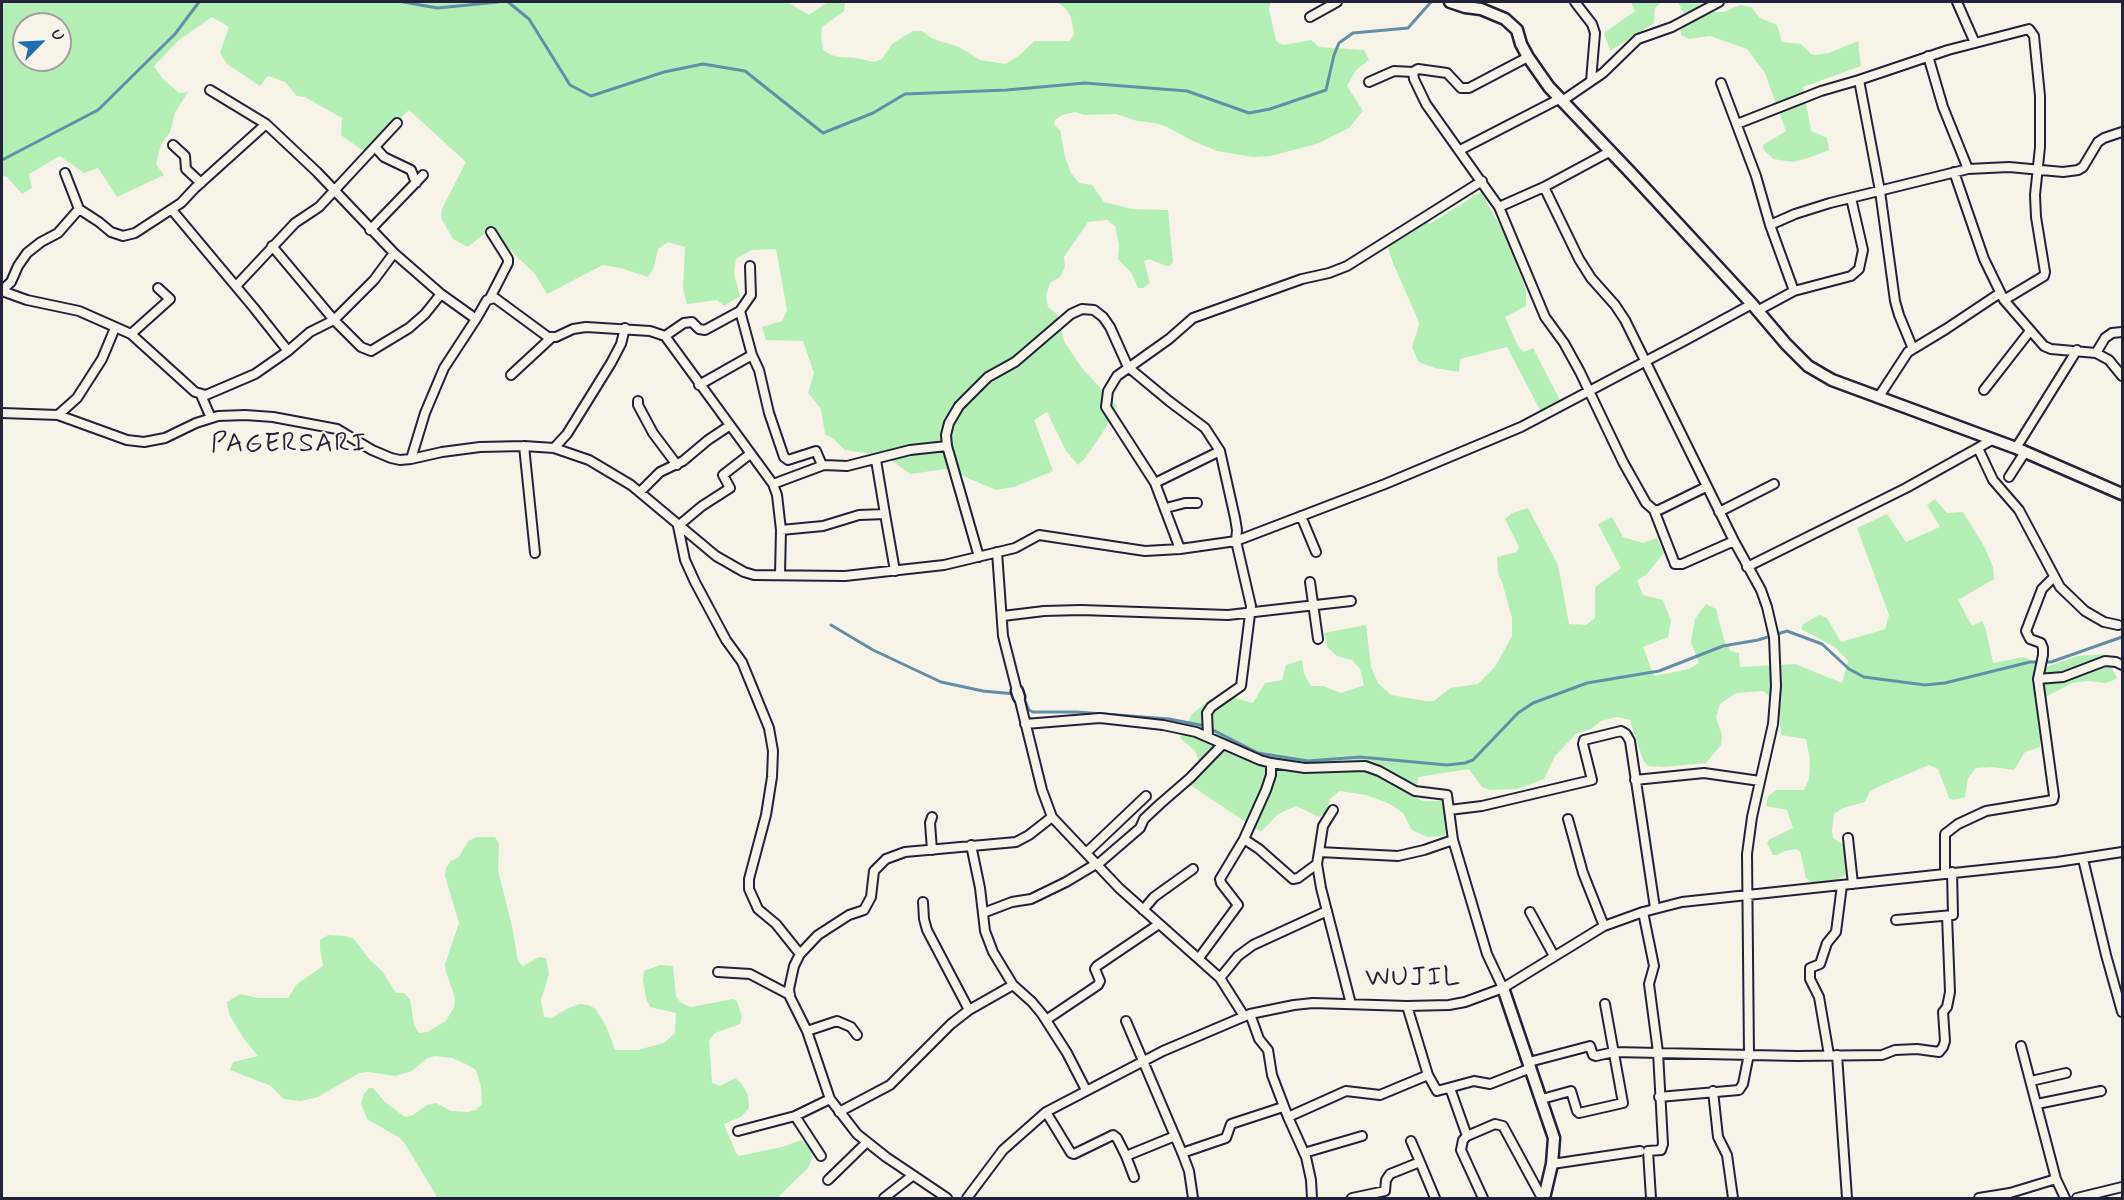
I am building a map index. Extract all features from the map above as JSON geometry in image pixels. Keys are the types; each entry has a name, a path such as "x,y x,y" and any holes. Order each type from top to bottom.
{"street":[{"path":"1310,17 1337,2"},
{"path":"1450,2 1481,9 1505,19 1518,30 1521,44 1528,57 1561,100 1809,366 1832,380 2021,450 2122,494"},
{"path":"1575,2 1592,24 1595,33 1591,81"},
{"path":"1460,150 1561,100 1591,81 1638,39 1672,27 1719,2"},
{"path":"1957,2 1975,43"},
{"path":"1737,124 1821,91 1928,56 2026,30 2032,32 2036,47 2041,111 2035,195 2036,217 2045,272 2044,276 2004,300"},
{"path":"1928,56 1943,106 1968,169"},
{"path":"1369,82 1394,71 1413,72 1418,69 1443,72 1461,88 1469,88 1528,57"},
{"path":"1413,72 1426,104 1499,207 1545,317 1564,343 1590,390 1639,493 1654,510 1675,564 1682,564 1734,541"},
{"path":"1859,80 1880,191 1895,301 1913,348"},
{"path":"1721,83 1756,176 1770,225 1794,291"},
{"path":"210,90 266,124 335,190 394,253 441,294 476,319"},
{"path":"236,286 295,223 319,207 397,123"},
{"path":"65,173 79,209 111,232 123,236 135,233 172,210 266,124"},
{"path":"1770,225 1795,214 1851,198 1968,169 2009,167 2063,172 2078,170 2083,167 2098,142 2122,132"},
{"path":"173,145 185,156 186,169 201,183"},
{"path":"375,147 384,157 411,170 416,183"},
{"path":"1499,207 1544,187 1611,151"},
{"path":"1954,172 1984,259 2004,300 2044,346 2051,349 2096,353 2109,360 2122,376"},
{"path":"370,230 423,175"},
{"path":"1180,549 1155,483 1106,407 1108,391 1117,376 1169,339 1192,318 1302,279 1347,266 1482,181"},
{"path":"1544,187 1573,250 1591,278 1621,312 1706,487 1761,590 1774,637 1775,708 1752,816 1747,854 1749,1054 1742,1087 1739,1090 1659,1097"},
{"path":"2,414 57,416 127,440 144,442 165,438 211,418 255,415 327,427 346,434 372,450 391,458 411,459 480,447 554,448 589,460 640,492 716,556 754,575 844,576 944,565 1022,546 1039,535 1145,551 1180,549 1236,541 1494,439 1754,308 1794,291 1851,276 1859,268 1863,250 1851,198"},
{"path":"79,209 58,233 27,253 11,282 2,291 27,300 79,311 131,334 201,395 213,393 255,374 310,332 334,320 374,279 394,253"},
{"path":"172,210 288,351"},
{"path":"411,459 425,412 444,368 490,298 508,263 506,255 491,232"},
{"path":"272,246 334,320 362,347 371,351 410,328 441,294"},
{"path":"665,336 688,321 699,329 705,330 740,311 751,295 750,266"},
{"path":"131,334 170,299 158,288"},
{"path":"1878,398 1903,358 1913,348 2000,293"},
{"path":"490,298 498,300 536,329 552,338"},
{"path":"979,557 947,446 945,435 949,423 959,406 988,377 1015,362 1076,311 1094,310 1103,317 1128,367 1205,428 1220,451 1235,518 1236,541 1250,599 1250,613 1241,686 1211,706 1207,713 1208,736"},
{"path":"740,311 784,457 788,460 816,451 822,465"},
{"path":"511,375 552,338 579,327 625,328 650,331 665,336 773,484 777,495 781,530 780,574"},
{"path":"57,416 77,398 102,359 115,328"},
{"path":"554,448 567,434 611,363 621,344 625,328"},
{"path":"1984,390 2030,331"},
{"path":"2096,353 2112,333 2122,333"},
{"path":"2009,477 2021,450 2077,350"},
{"path":"699,385 752,355"},
{"path":"201,395 211,418"},
{"path":"638,401 653,433 677,465"},
{"path":"640,492 660,472 677,465 729,426"},
{"path":"1747,567 1906,488 1992,440"},
{"path":"524,446 535,553"},
{"path":"773,484 822,465 847,466 910,450 947,446"},
{"path":"1978,448 1993,480 2019,510 2060,587 2085,611 2104,622 2118,625"},
{"path":"1155,483 1220,451"},
{"path":"678,526 702,506 730,488 723,475 750,454"},
{"path":"876,460 895,571"},
{"path":"1719,512 1774,484"},
{"path":"1654,510 1666,507 1706,487"},
{"path":"1166,508 1185,503 1197,503"},
{"path":"781,530 823,526 859,515 885,514"},
{"path":"1301,516 1316,552"},
{"path":"678,526 685,560 726,640 742,662 772,738 772,777 766,815 749,879 749,889 758,909 776,924 800,954"},
{"path":"997,552 1006,654 1042,790 1052,817 1143,910 1220,978 1247,1015 1269,1053 1272,1075 1283,1107 1304,1153 1311,1180 1312,1198"},
{"path":"1896,920 1953,915 1945,834 1958,824 1986,811 2053,801 2038,679 2043,655 2041,643 2030,639 2026,631 2042,589 2054,577"},
{"path":"1310,582 1318,639"},
{"path":"1003,616 1044,611 1081,610 1208,615 1250,613 1350,601"},
{"path":"2038,679 2063,676 2104,662 2116,662 2122,665"},
{"path":"1025,724 1100,718 1163,725 1208,736 1272,764 1305,768 1365,766 1415,791 1447,795 1453,840 1488,954 1503,988 1554,1138 1552,1164 1544,1198"},
{"path":"1449,810 1482,806 1592,780 1584,740 1621,731 1630,741 1655,908"},
{"path":"983,913 1012,902 1031,899 1096,864 1140,828 1144,819 1223,744"},
{"path":"1199,958 1238,905 1220,879 1245,839 1266,790 1272,764"},
{"path":"1635,780 1704,773 1760,781"},
{"path":"1086,854 1146,796"},
{"path":"1333,810 1323,826 1317,864 1351,1004"},
{"path":"932,817 930,824 932,850"},
{"path":"947,1198 912,1176 867,1142 852,1129 830,1099 807,1031 790,995 794,966 800,954 818,935 849,915 864,910 870,897 874,871 886,859 905,852 1016,842 1052,817"},
{"path":"1568,819 1583,873 1604,926"},
{"path":"1848,838 1853,884"},
{"path":"1245,839 1293,879 1298,878 1317,864"},
{"path":"1319,852 1398,856 1453,840"},
{"path":"971,845 980,888 985,931 993,952 1013,985 1032,1002 1046,1020 1067,1053 1086,1090"},
{"path":"966,1198 1003,1150 1046,1113 1142,1061 1199,1034 1247,1015 1313,1003 1407,1006 1449,1005 1465,1002 1503,988 1604,926 1655,908 1747,894 2083,859 2122,852"},
{"path":"2083,859 2108,965 2122,1012"},
{"path":"1143,910 1154,897 1193,869"},
{"path":"1842,885 1836,932 1827,943 1820,964 1810,968 1810,978 1819,997 1833,1055 1847,1198"},
{"path":"923,902 927,930 969,1010"},
{"path":"1220,978 1238,956 1253,945 1327,911"},
{"path":"1530,912 1554,956"},
{"path":"1643,912 1654,966 1649,984 1658,1052 1663,1144 1661,1150 1648,1151 1651,1198"},
{"path":"1407,1006 1428,1075 1435,1090 1474,1081 1490,1084 1530,1065 1588,1046 1591,1047 1594,1056 1614,1052 1882,1055 1895,1050 1917,1048 1939,1052 1945,1041 1942,1017 1950,992 1947,916"},
{"path":"1046,1020 1098,985 1100,981 1095,969 1101,963 1160,924"},
{"path":"717,972 750,974 790,995"},
{"path":"839,1112 890,1085 951,1024 969,1010 1013,985"},
{"path":"1542,1099 1571,1091 1579,1113 1623,1103 1605,1004"},
{"path":"807,1031 837,1021 851,1026 857,1035"},
{"path":"1126,1021 1189,1171 1193,1198"},
{"path":"2021,1046 2056,1179 2065,1198"},
{"path":"2031,1081 2066,1073"},
{"path":"1288,1117 1346,1091 1380,1095 1428,1075"},
{"path":"1450,1088 1467,1136"},
{"path":"1713,1091 1718,1137 1728,1162 1733,1198"},
{"path":"2037,1104 2101,1091"},
{"path":"738,1131 795,1116 830,1099"},
{"path":"1182,1153 1223,1139 1231,1124 1283,1107"},
{"path":"1046,1113 1071,1153 1074,1154 1113,1135 1117,1138 1134,1177"},
{"path":"795,1116 821,1156"},
{"path":"1483,1198 1461,1150 1463,1140 1467,1136 1495,1125 1503,1126 1544,1198"},
{"path":"1126,1156 1175,1136"},
{"path":"1304,1153 1362,1136"},
{"path":"828,1179 867,1142"},
{"path":"1411,1142 1435,1198"},
{"path":"1552,1164 1640,1151"},
{"path":"1352,1198 1385,1191 1386,1180 1390,1174 1420,1162"},
{"path":"884,1198 912,1176"},
{"path":"1979,1198 2010,1193 2056,1179"},
{"path":"2077,1198 2122,1187"}],"green space":[{"path":"2,2 787,2 809,15 828,2 845,2 844,11 822,27 823,50 831,55 874,62 882,59 892,44 913,31 922,31 933,39 959,47 980,60 1006,64 1020,55 1034,41 1070,41 1074,34 1071,17 1066,9 1057,2 1271,2 1269,9 1276,41 1283,45 1311,40 1319,47 1364,50 1369,60 1356,70 1347,86 1363,111 1349,128 1319,143 1271,156 1253,157 1217,151 1167,127 1116,114 1084,115 1075,112 1062,115 1055,120 1054,125 1060,130 1065,157 1071,173 1079,183 1092,185 1104,202 1132,209 1168,210 1173,262 1170,266 1166,266 1149,259 1144,261 1150,283 1143,288 1138,288 1131,272 1118,259 1119,244 1115,226 1107,220 1088,222 1064,257 1065,267 1060,277 1050,283 1046,295 1048,307 1057,314 1065,343 1082,368 1117,406 1103,432 1078,465 1066,451 1047,412 1034,420 1053,471 1014,487 996,490 946,469 910,474 886,456 845,450 825,434 821,409 808,393 814,373 803,341 766,340 762,327 782,321 787,310 776,249 751,250 736,259 734,274 740,296 724,306 717,300 687,304 683,289 685,247 668,242 658,249 654,267 648,277 603,265 547,294 535,274 507,247 485,233 468,247 453,239 441,218 442,209 466,162 409,110 369,148 362,150 341,135 342,118 305,97 297,96 285,82 268,76 260,86 227,64 220,53 229,27 212,17 179,40 154,66 163,79 179,93 188,92 175,113 170,132 161,145 156,164 164,175 117,197 98,168 84,173 60,156 29,174 32,188 22,194 7,177 2,176"},
{"path":"1631,2 1661,2 1655,8 1654,23 1610,51 1604,33 1635,11"},
{"path":"1678,2 1701,4 1713,12 1724,12 1740,5 1751,7 1760,18 1777,25 1782,42 1801,44 1815,55 1829,53 1858,41 1861,66 1803,87 1811,131 1827,138 1829,150 1793,162 1773,159 1764,150 1763,145 1786,131 1765,73 1747,49 1710,36 1689,39 1681,35 1680,18 1684,14"},
{"path":"1481,192 1505,235 1526,290 1526,306 1505,317 1518,346 1524,352 1533,348 1561,402 1541,412 1507,347 1460,359 1459,372 1421,363 1412,347 1419,325 1418,320 1393,263 1385,238 1396,228 1424,215 1429,224"},
{"path":"1935,499 1947,513 1963,512 1984,546 1993,567 1994,579 1958,600 1972,626 1982,621 1993,663 2024,657 2046,667 2078,656 2103,654 2117,677 2105,683 2088,681 2072,683 2040,700 2040,747 2025,752 2014,770 1992,767 1976,768 1968,778 1965,797 1953,800 1949,798 1938,769 1929,765 1870,791 1865,802 1843,808 1834,814 1833,838 1844,845 1848,867 1846,875 1835,880 1815,884 1806,878 1800,851 1796,849 1773,855 1767,843 1770,839 1793,828 1787,810 1766,806 1768,796 1776,790 1804,790 1809,779 1810,760 1806,739 1781,735 1778,703 1763,691 1736,693 1720,704 1716,717 1722,736 1721,745 1706,763 1648,766 1643,760 1630,720 1617,717 1601,721 1591,729 1577,733 1555,756 1544,779 1517,789 1490,790 1482,787 1469,769 1418,777 1416,798 1423,801 1443,801 1447,825 1445,835 1442,836 1427,837 1412,830 1403,813 1390,804 1366,795 1340,791 1330,799 1326,812 1319,817 1296,806 1278,814 1261,832 1181,779 1199,761 1195,751 1180,738 1192,714 1211,699 1232,697 1253,703 1265,683 1282,680 1286,665 1302,660 1304,674 1311,686 1323,686 1341,693 1364,685 1360,669 1352,660 1337,656 1328,648 1324,633 1366,625 1371,667 1378,683 1391,695 1434,701 1450,688 1478,684 1495,667 1512,636 1512,618 1498,574 1497,557 1517,552 1519,547 1505,519 1512,513 1528,508 1558,565 1569,624 1586,625 1595,618 1595,587 1621,568 1598,524 1612,517 1623,537 1643,543 1657,538 1664,553 1646,575 1637,580 1643,595 1663,600 1671,621 1668,637 1643,647 1654,676 1689,669 1699,663 1691,642 1695,619 1706,604 1716,609 1724,640 1731,651 1739,653 1740,667 1795,664 1842,683 1848,661 1835,647 1801,629 1803,624 1819,615 1827,618 1841,642 1885,629 1889,615 1857,528 1887,514 1906,542 1940,527 1927,505"},
{"path":"477,837 495,837 499,844 498,870 518,961 523,966 539,957 546,958 549,974 541,1000 544,1017 552,1018 580,1004 588,1005 596,1009 607,1028 615,1050 638,1050 664,1043 675,1033 676,1013 650,1007 643,980 644,971 660,965 673,966 676,996 681,1003 691,1007 733,999 737,1001 742,1017 740,1024 715,1033 709,1040 712,1083 720,1086 735,1078 748,1095 749,1108 741,1117 724,1124 739,1156 782,1147 801,1140 808,1144 813,1157 808,1168 779,1196 780,1198 435,1198 436,1195 405,1144 400,1138 367,1119 361,1103 364,1094 369,1088 373,1088 385,1102 405,1117 413,1115 427,1105 436,1103 451,1111 476,1110 482,1104 481,1086 476,1070 468,1065 452,1058 434,1056 426,1059 412,1071 395,1076 359,1073 318,1097 301,1101 284,1099 271,1086 230,1070 233,1062 258,1056 244,1039 229,1014 227,1002 240,994 258,998 288,998 297,984 323,966 320,940 328,935 354,939 382,971 396,993 404,993 410,999 414,1025 419,1033 427,1032 446,1021 454,1007 455,998 445,964 459,923 445,876 446,868 451,861 459,857 468,841"}],"waterway":[{"path":"2,160 98,110 175,34 199,2"},
{"path":"403,2 438,8 498,2"},
{"path":"508,2 529,19 570,85 591,96 664,72 703,64 745,71 823,133 873,113 905,94 1007,90 1085,83 1187,91 1249,113 1270,109 1326,90 1339,43 1353,33 1408,28 1431,2"},
{"path":"831,625 873,650 941,682 983,691 1015,694"},
{"path":"1023,696 1029,710 1033,712 1077,712 1169,719 1205,726 1258,753 1308,761 1360,757 1447,765 1473,760 1518,713 1533,703 1587,683 1659,671 1723,646 1758,640 1787,631 1822,644 1849,669 1864,677 1925,685 1945,683 2030,662 2051,662 2122,637"}],"district":[{"name":"PAGERSARI","path":"289,445"},
{"name":"WUJIL","path":"1413,979"}]}
